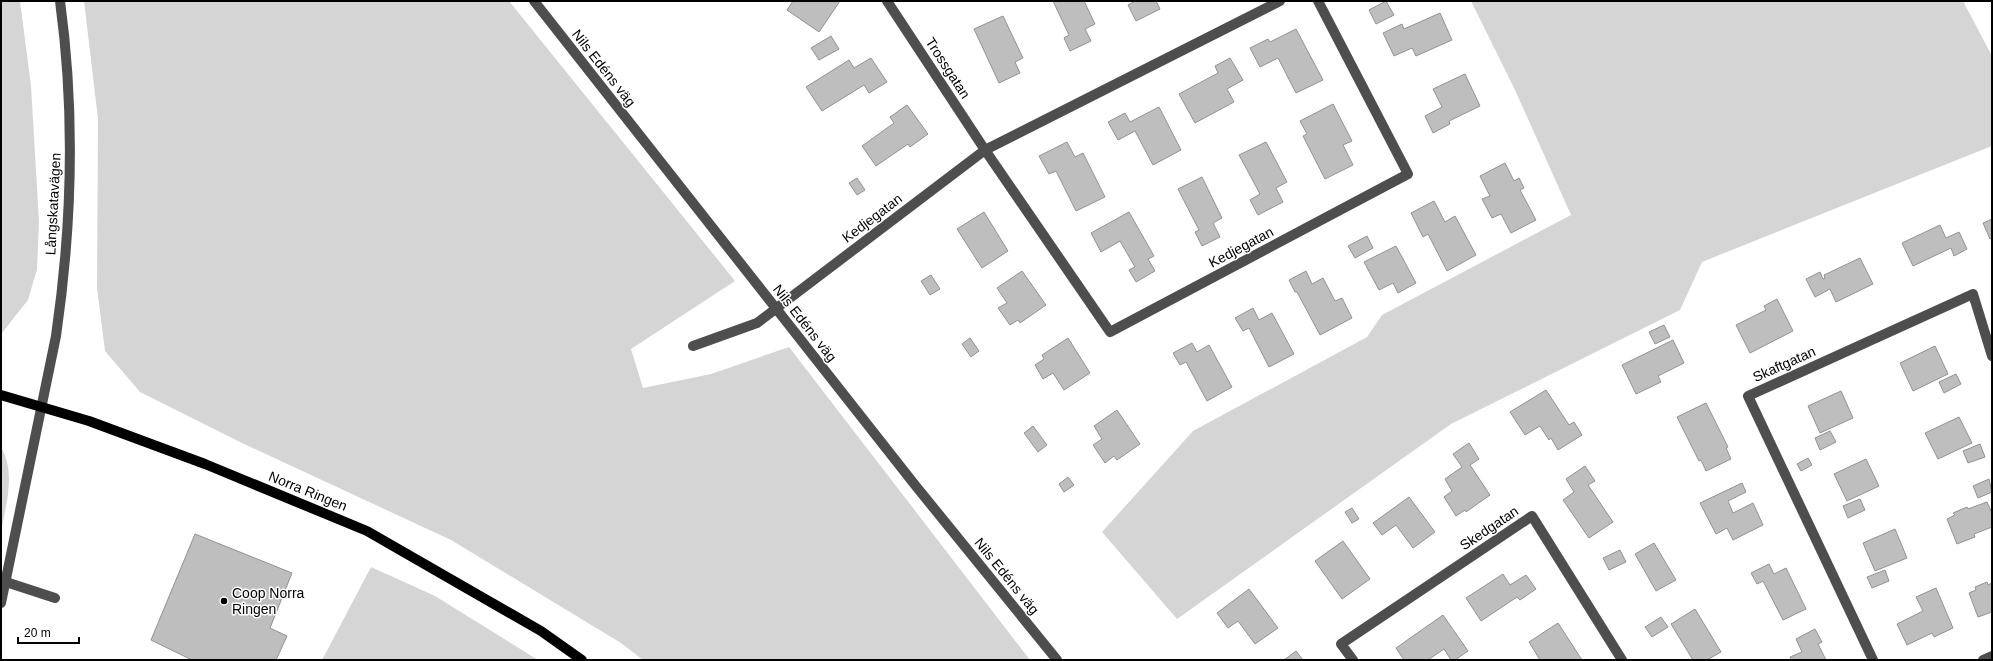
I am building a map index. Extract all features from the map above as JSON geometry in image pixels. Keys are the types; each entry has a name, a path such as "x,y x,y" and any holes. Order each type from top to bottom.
{"main road":[{"name":"Norra Ringen","path":"1,395 89,421 205,464 367,531 541,631 582,660"}],"street":[{"name":"Långskatavägen","path":"1,603 40,407 56,336 61,298 71,170 65,35 60,1"},
{"name":"Nils Edéns väg","path":"534,1 776,309 1057,660"},
{"name":"Trossgatan","path":"887,1 985,150"},
{"name":"Kedjegatan","path":"693,346 757,323 985,150 1280,1"},
{"name":"Kedjegatan","path":"985,150 1110,332 1408,174 1318,1"},
{"name":"Skaftgatan","path":"1873,660 1748,396 1973,294 1992,356"},
{"name":"Skedgatan","path":"1352,660 1341,644 1532,516 1622,660"},
{"path":"6,582 55,598"},
{"path":"1983,660 1992,656"}],"shaded area":[{"path":"1,1 20,1 31,86 39,222 37,269 28,300 1,334"},
{"path":"84,1 509,1 735,281 631,349 643,388 711,374 789,347 1030,660 643,660 621,643 451,540 242,443 140,392 105,351 97,288 98,119"},
{"path":"1471,1 1963,1 1992,56 1992,146 1702,262 1680,310 1451,424 1177,619 1102,532 1193,431 1367,337 1382,315 1571,215 1515,90"},
{"path":"1,447 6,457 9,478 7,500 1,532"},
{"path":"371,567 435,596 538,660 322,660"}],"building":[{"path":"793,1 840,1 819,32 787,10"},
{"path":"1053,1 1084,1 1095,24 1085,29 1091,41 1070,51 1064,38 1069,35"},
{"path":"1135,1 1156,1 1160,9 1136,21 1128,5"},
{"path":"1386,1 1394,15 1376,24 1369,10"},
{"path":"1440,13 1452,40 1416,56 1412,48 1394,56 1383,33 1402,24 1404,29"},
{"path":"1003,16 1023,58 1015,62 1020,73 999,83 974,29"},
{"path":"1296,29 1323,80 1296,93 1278,58 1260,67 1250,48 1268,39 1270,42"},
{"path":"831,36 839,49 819,60 811,48"},
{"path":"871,58 887,82 869,93 864,85 822,111 806,87 849,60 854,68"},
{"path":"1230,58 1243,80 1227,89 1234,102 1195,123 1179,94 1218,73 1215,66"},
{"path":"1465,74 1480,106 1449,121 1450,124 1433,133 1425,116 1442,107 1433,89"},
{"path":"1333,104 1352,141 1343,145 1353,165 1325,179 1303,136 1307,134 1300,121"},
{"path":"907,105 928,134 910,147 908,144 876,166 862,146 894,123 890,117"},
{"path":"1159,107 1181,150 1153,165 1135,131 1118,140 1108,122 1125,113 1130,122"},
{"path":"1067,142 1075,157 1083,153 1105,197 1076,211 1056,171 1049,174 1039,156"},
{"path":"1266,142 1287,182 1276,188 1283,202 1258,215 1250,200 1260,194 1239,155"},
{"path":"1505,163 1514,181 1519,178 1524,188 1520,190 1536,220 1511,233 1501,214 1492,218 1482,199 1490,196 1480,176"},
{"path":"1202,177 1222,218 1213,223 1220,237 1202,246 1195,232 1199,230 1178,189"},
{"path":"857,178 865,190 857,195 849,183"},
{"path":"1434,201 1445,222 1455,216 1476,255 1447,271 1428,234 1423,237 1411,213"},
{"path":"984,212 1008,251 982,268 957,229"},
{"path":"1129,212 1154,256 1148,259 1155,271 1136,282 1129,270 1135,267 1120,241 1101,252 1091,233"},
{"path":"1992,219 1992,238 1990,239 1983,223"},
{"path":"1940,225 1946,238 1959,232 1967,249 1954,256 1951,248 1913,266 1902,243"},
{"path":"1367,236 1373,248 1355,258 1348,246"},
{"path":"1396,246 1416,283 1398,293 1393,283 1379,290 1364,262"},
{"path":"1860,258 1873,284 1836,302 1830,289 1815,297 1806,279 1820,272 1823,279 1825,278 1824,275"},
{"path":"1022,271 1046,305 1020,323 1018,320 1010,325 998,308 1007,303 997,288"},
{"path":"1306,271 1312,284 1323,278 1335,301 1342,298 1352,318 1320,335 1289,280"},
{"path":"931,275 940,289 930,295 921,281"},
{"path":"1777,299 1793,331 1750,353 1736,325 1766,310 1764,306"},
{"path":"1253,308 1259,320 1272,313 1294,354 1269,367 1249,328 1243,331 1235,318"},
{"path":"1664,325 1670,337 1655,344 1649,332"},
{"path":"970,338 979,351 971,357 962,344"},
{"path":"1068,338 1090,373 1064,390 1053,373 1043,379 1035,365 1044,359 1042,355"},
{"path":"1673,340 1684,363 1658,376 1661,382 1636,394 1622,365"},
{"path":"1192,343 1197,352 1209,345 1232,387 1207,401 1186,362 1180,365 1173,353"},
{"path":"1935,346 1948,374 1913,391 1900,363"},
{"path":"1956,374 1961,384 1944,393 1939,382"},
{"path":"1546,390 1569,425 1574,422 1582,435 1558,450 1551,438 1549,440 1540,426 1525,435 1510,412"},
{"path":"1841,391 1853,418 1820,433 1808,406"},
{"path":"1706,403 1728,447 1726,448 1731,459 1706,471 1701,460 1699,461 1677,417"},
{"path":"1117,410 1140,444 1117,460 1114,456 1105,463 1093,445 1102,439 1094,426"},
{"path":"1959,417 1972,443 1938,459 1925,433"},
{"path":"1033,426 1047,445 1038,452 1024,433"},
{"path":"1830,431 1836,442 1820,450 1815,438"},
{"path":"1469,443 1479,459 1470,465 1490,495 1466,512 1465,510 1456,516 1444,497 1452,491 1445,479 1462,467 1453,454"},
{"path":"1980,444 1985,457 1968,463 1963,451"},
{"path":"1808,458 1812,465 1801,471 1797,464"},
{"path":"1866,459 1879,486 1847,501 1834,474"},
{"path":"1585,466 1595,481 1588,485 1613,522 1589,538 1563,500 1574,492 1566,479"},
{"path":"1068,477 1074,485 1064,492 1059,484"},
{"path":"1989,479 1992,492 1978,498 1973,486"},
{"path":"1742,483 1746,492 1728,501 1733,513 1753,503 1763,525 1733,540 1727,528 1716,534 1700,503"},
{"path":"1409,497 1435,532 1413,548 1396,525 1382,535 1373,523"},
{"path":"1860,499 1865,510 1848,518 1843,506"},
{"path":"1987,502 1992,513 1992,527 1974,534 1975,537 1957,544 1947,519 1955,515 1953,513 1967,507 1968,509"},
{"path":"1352,508 1359,519 1352,523 1345,512"},
{"path":"1895,529 1907,558 1875,571 1863,543"},
{"name":"Coop Norra Ringen","path":"195,534 292,573 270,628 287,636 276,660 192,660 151,640"},
{"path":"1343,541 1370,579 1342,599 1315,561"},
{"path":"1654,543 1676,580 1656,591 1635,554"},
{"path":"1620,550 1626,562 1609,570 1603,558"},
{"path":"1769,564 1774,574 1786,568 1806,609 1783,620 1763,581 1757,584 1751,573"},
{"path":"1885,570 1889,581 1872,588 1867,577"},
{"path":"1503,574 1510,585 1526,575 1536,589 1520,600 1517,597 1481,621 1466,598"},
{"path":"1987,582 1988,585 1992,583 1992,612 1978,617 1969,593 1976,590 1975,587"},
{"path":"1936,588 1953,628 1934,637 1932,633 1907,645 1897,624 1923,611 1916,597"},
{"path":"1249,589 1278,628 1255,644 1238,621 1228,628 1217,613"},
{"path":"1695,609 1721,652 1707,660 1693,660 1671,624"},
{"path":"1443,615 1468,651 1455,660 1451,660 1444,649 1428,660 1404,660 1396,648"},
{"path":"1661,617 1668,627 1652,637 1645,627"},
{"path":"1558,623 1582,660 1540,660 1529,642"},
{"path":"1815,629 1822,642 1818,644 1826,660 1791,660 1790,657 1802,652 1796,639"},
{"path":"1296,651 1303,660 1284,660"}],"place":[{"name":"Coop Norra Ringen","path":"224,601"}]}
